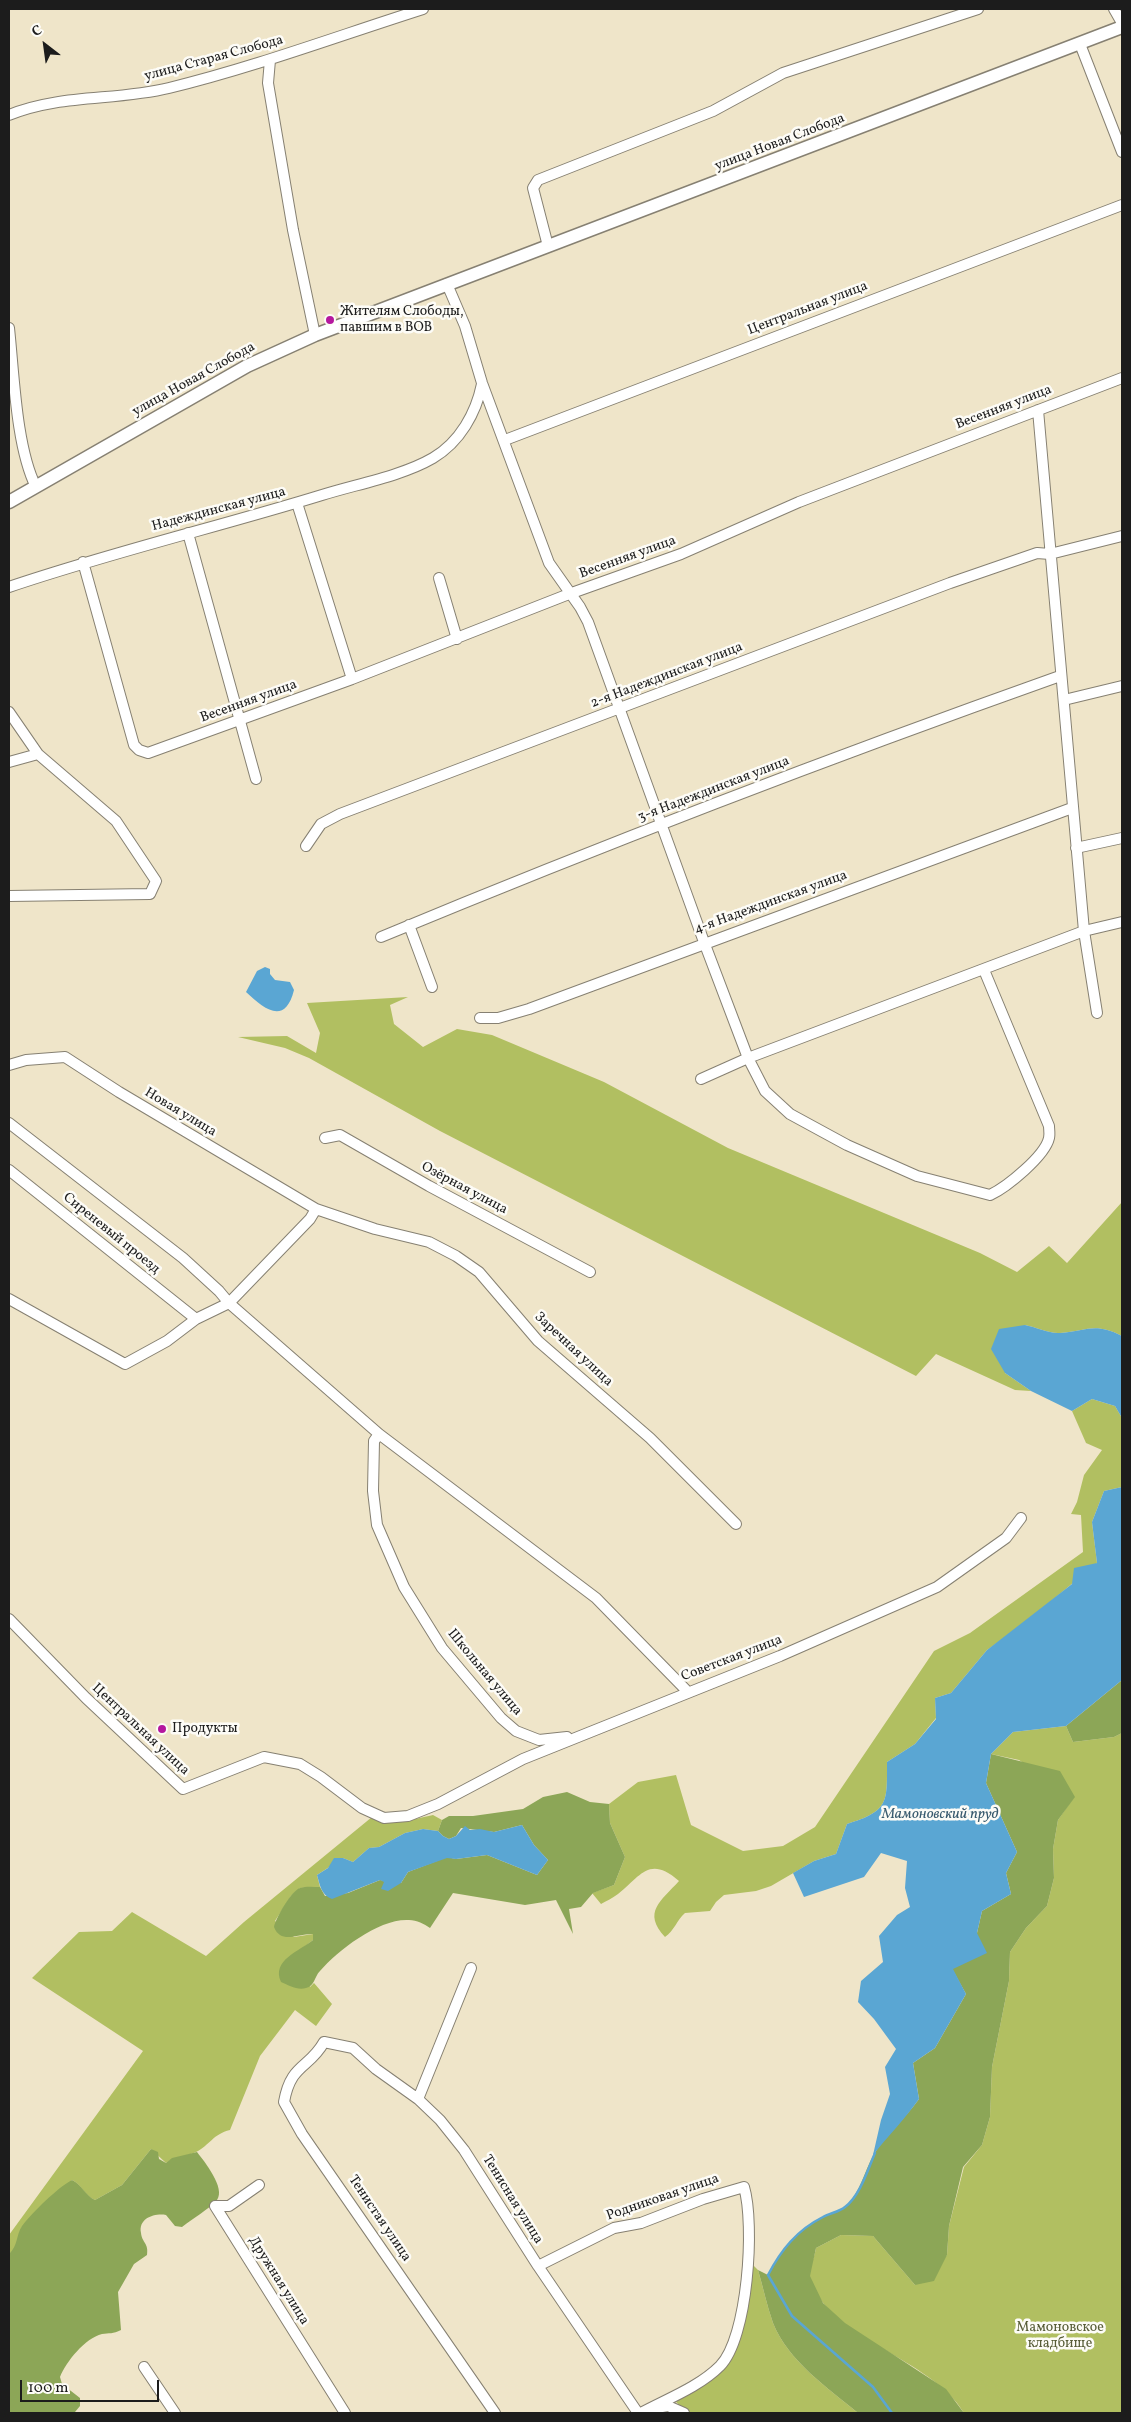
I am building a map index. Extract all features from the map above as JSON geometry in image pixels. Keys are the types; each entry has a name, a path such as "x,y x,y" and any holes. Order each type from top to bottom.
{"street":[{"name":"улица Старая Слобода","path":"9,115 47,103 70,99 106,98 167,88 270,60 423,9"},
{"path":"548,246 533,188 538,180 713,111 783,73 978,9"},
{"path":"1114,9 1122,23"},
{"name":"улица Новая Слобода","path":"9,502 247,366 315,335 1122,27"},
{"path":"1080,44 1118,128 1122,152"},
{"path":"270,60 268,83 293,230 315,335"},
{"name":"Центральная улица","path":"504,440 1122,205"},
{"path":"447,284 464,326 482,383 549,563 569,594 580,607 588,622 704,942 748,1058 765,1091 790,1114 847,1145 902,1170 990,1196 1005,1188 1044,1149 1049,1138 1048,1126 984,970"},
{"path":"9,328 23,445 29,474 36,488"},
{"name":"Весенняя улица","path":"83,562 134,745 139,750 148,752 352,679 569,594 682,554 799,502 1122,378"},
{"name":"Надеждинская улица","path":"9,587 83,562 297,503 415,466 435,457 453,442 472,418 479,402 482,383"},
{"path":"1038,410 1084,931 1097,1013"},
{"path":"297,503 352,679"},
{"path":"188,533 256,779"},
{"name":"2-я Надеждинская улица","path":"306,846 321,824 340,814 950,583 1037,553 1050,554 1122,536"},
{"path":"439,578 458,639"},
{"name":"3-я Надеждинская улица","path":"381,937 545,869 662,824 947,716 1060,676"},
{"path":"1064,700 1122,686"},
{"path":"9,712 38,754 116,821 156,880 150,894 9,896"},
{"path":"9,762 38,754"},
{"name":"4-я Надеждинская улица","path":"480,1018 498,1018 528,1009 704,942 1072,808"},
{"path":"1076,848 1122,838"},
{"path":"701,1080 748,1058 1084,931 1122,922"},
{"path":"409,925 432,987"},
{"name":"Новая улица","path":"9,1065 26,1060 65,1057 118,1092 316,1209"},
{"path":"9,1122 183,1258 219,1291 229,1303 379,1434 596,1598 687,1691"},
{"name":"Озёрная улица","path":"325,1138 340,1135 429,1186 590,1272"},
{"name":"Сиреневый проезд","path":"9,1170 196,1320"},
{"path":"9,1299 125,1364 167,1341 196,1320 229,1303 310,1219 316,1209"},
{"name":"Заречная улица","path":"316,1209 375,1229 429,1242 479,1272 538,1341 650,1438 736,1524"},
{"name":"Школьная улица","path":"379,1434 374,1441 373,1491 377,1525 404,1587 442,1648 501,1718 516,1731 539,1740 556,1739 606,1727"},
{"name":"Советская улица","path":"438,1804 522,1759 606,1727 687,1691 780,1656 937,1586 1006,1538 1021,1518"},
{"name":"Центральная улица","path":"9,1619 86,1698 183,1789 264,1757 300,1764 321,1777 362,1808 384,1818 408,1816 438,1804"},
{"path":"418,2099 471,1968"},
{"name":"Тенисная улица","path":"324,2042 353,2048 376,2069 418,2099 440,2120 464,2150 538,2266 643,2412"},
{"name":"Тенистая улица","path":"324,2042 317,2054 295,2072 287,2088 284,2102 302,2134 495,2413"},
{"name":"Дружная улица","path":"259,2185 229,2206 215,2206 345,2413"},
{"name":"Родниковая улица","path":"538,2266 614,2228 641,2223 703,2199 744,2187 748,2201 749,2240 739,2327 731,2349 720,2365 702,2379 643,2412"},
{"path":"144,2367 175,2413"},
{"path":"643,2412 668,2406 684,2413"}],"green space":[{"path":"408,997 390,1005 394,1024 423,1047 457,1029 492,1035 604,1082 728,1148 980,1253 1017,1272 1049,1246 1067,1263 1122,1202 1122,1336 1098,1328 1056,1333 1025,1325 1005,1373 1031,1391 1015,1390 936,1354 916,1376 440,1131 309,1058 285,1048 238,1037 287,1036 316,1053 320,1033 307,1003"},
{"path":"1092,1399 1115,1406 1122,1418 1122,1487 1104,1491 1092,1522 1097,1563 1021,1626 987,1650 951,1693 935,1698 936,1718 915,1744 887,1762 887,1787 883,1804 871,1815 847,1824 836,1854 814,1861 771,1886 756,1891 724,1895 710,1911 685,1913 665,1937 658,1928 655,1914 661,1901 679,1881 669,1873 653,1869 646,1871 616,1895 601,1904 592,1893 614,1885 625,1857 610,1823 609,1804 638,1782 676,1775 691,1825 743,1851 783,1846 815,1827 934,1651 970,1633 1083,1552 1081,1515 1071,1514 1077,1502 1084,1475 1102,1450 1086,1443 1072,1411"},
{"path":"1122,1680 1122,1733 1114,1737 1073,1742 1066,1726"},
{"name":"Мамоновское кладбище","path":"1066,1726 1073,1742 1114,1737 1122,1733 1122,2413 964,2413 949,2394 929,2377 858,2333 837,2317 820,2299 810,2278 810,2271 816,2248 841,2235 873,2236 915,2285 947,2255 949,2226 964,2167 982,2145 990,2117 992,2067 1009,1981 1010,1952 1026,1928 1047,1906 1054,1878 1053,1849 1058,1820 1074,1797 1019,1760 991,1754 1013,1732"},
{"path":"991,1754 1060,1771 1075,1797 1058,1820 1053,1849 1054,1878 1047,1906 1026,1928 1010,1952 1009,1981 992,2067 990,2117 982,2145 963,2167 949,2226 947,2255 934,2281 915,2285 873,2236 841,2235 816,2248 810,2276 823,2303 845,2323 946,2389 964,2413 858,2413 822,2384 788,2350 773,2323 758,2270 768,2275 784,2249 804,2228 822,2217 841,2210 851,2201 878,2148 919,2099 913,2063 935,2048 966,1994 952,1969 977,1933 982,1911 1011,1894 1006,1873 1017,1852 986,1783"},
{"path":"567,1792 590,1802 609,1804 610,1823 625,1857 614,1885 593,1893 581,1907 569,1909 573,1934 556,1900 525,1905 453,1893 430,1928 412,1920 385,1924 360,1937 337,1954 320,1971 309,1987 303,1989 296,1988 281,1982 279,1974 283,1962 313,1940 313,1934 291,1937 281,1936 274,1927 284,1905 296,1890 305,1887 320,1887 325,1896 348,1893 380,1880 401,1883 408,1872 447,1857 456,1859 487,1855 537,1875 548,1860 534,1845 522,1825 494,1832 461,1828 456,1836 449,1839 438,1831 442,1820 449,1816 473,1816 523,1809 543,1797"},
{"path":"433,1815 442,1820 438,1831 423,1829 405,1833 379,1847 369,1848 353,1862 343,1858 317,1875 320,1887 300,1888 291,1896 275,1921 294,1937 313,1934 313,1940 304,1947 310,1987 314,1983 332,2004 316,2026 295,2010 260,2056 230,2130 219,2134 196,2152 166,2163 151,2149 122,2185 95,2200 72,2180 22,2227 15,2249 9,2254 9,2235 143,2051 32,1978 79,1932 112,1931 132,1912 206,1956 244,1922 372,1817 385,1822 393,1822"},
{"path":"151,2149 158,2152 159,2159 166,2163 172,2158 197,2152 209,2168 219,2189 217,2200 182,2227 175,2226 166,2215 152,2216 142,2224 141,2233 147,2248 147,2255 134,2264 118,2292 121,2330 102,2334 89,2340 71,2358 60,2377 62,2384 80,2398 80,2406 75,2412 9,2413 9,2254 14,2248 20,2229 46,2201 72,2180 95,2200 122,2185"},
{"path":"753,2265 758,2270 773,2323 788,2350 822,2384 858,2413 688,2413 675,2401 726,2363 740,2340"}],"water":[{"path":"265,967 270,969 270,974 275,980 290,982 294,990 290,1001 280,1011 273,1011 267,1008 246,992 257,971"},
{"path":"1025,1325 1056,1333 1098,1328 1122,1336 1122,1418 1115,1406 1092,1399 1072,1411 1031,1391 1005,1373 991,1349 999,1329"},
{"name":"Мамоновский пруд","path":"1122,1487 1122,1680 1066,1726 1013,1732 991,1754 986,1783 1017,1852 1006,1873 1011,1894 982,1911 977,1933 987,1953 953,1969 966,1994 935,2048 913,2063 919,2099 873,2155 881,2120 890,2094 885,2067 896,2049 874,2019 858,2002 861,1981 883,1962 879,1936 897,1915 910,1907 905,1888 907,1861 881,1853 864,1877 804,1897 793,1873 814,1861 836,1854 847,1824 871,1815 883,1804 887,1787 887,1762 915,1744 936,1719 935,1698 951,1693 987,1650 1072,1584 1074,1568 1097,1563 1092,1522 1104,1491"},
{"path":"522,1825 534,1845 548,1860 537,1875 487,1855 456,1859 447,1858 408,1872 401,1883 388,1891 381,1889 384,1882 380,1880 332,1899 323,1892 317,1875 328,1868 334,1858 343,1858 353,1862 369,1848 379,1847 405,1833 423,1829 438,1831 449,1839 456,1836 465,1826 470,1830 480,1829 494,1832"}],"waterway":[{"path":"875,2153 863,2182 850,2202 843,2209 814,2222 798,2234 778,2257 768,2275 792,2316 873,2387 892,2413"}],"place":[{"name":"Жителям Слободы, павшим в ВОВ","path":"330,320"},
{"name":"Продукты","path":"162,1729"}]}
